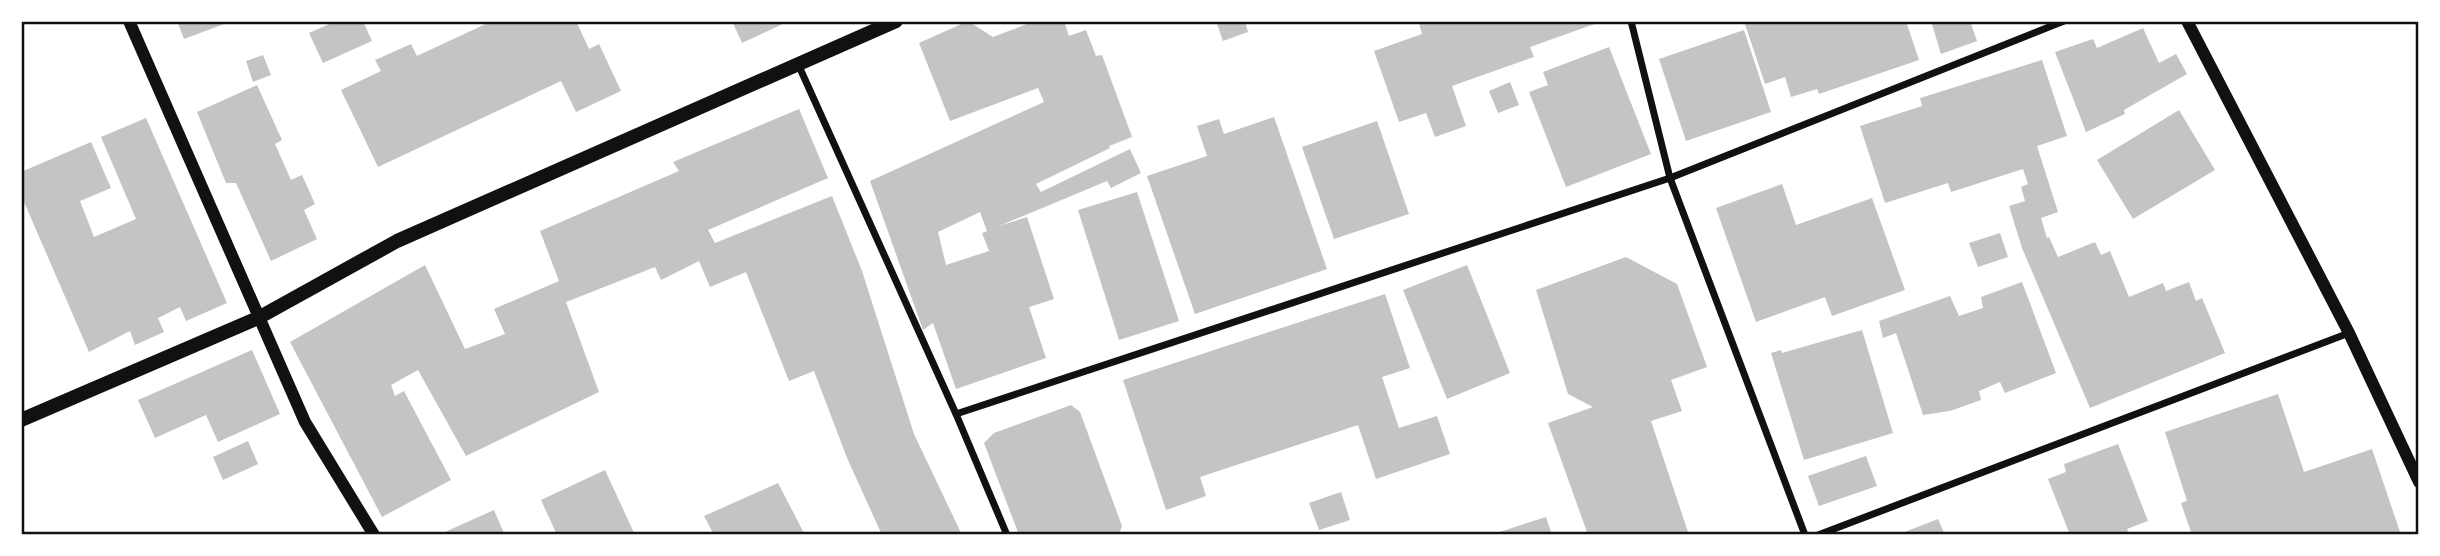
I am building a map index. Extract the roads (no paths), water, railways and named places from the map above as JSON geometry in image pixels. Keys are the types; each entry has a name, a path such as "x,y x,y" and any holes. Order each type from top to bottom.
{"main road":[{"path":"21,420 258,318 397,241 896,21"}],"street":[{"path":"128,21 305,422 373,535"},
{"path":"1630,21 1670,177 1805,535"},
{"path":"956,414 1670,177 2064,21"},
{"path":"2187,21 2349,333 2419,482"},
{"path":"798,64 956,414 1007,535"},
{"path":"1818,535 2349,333"}]}
